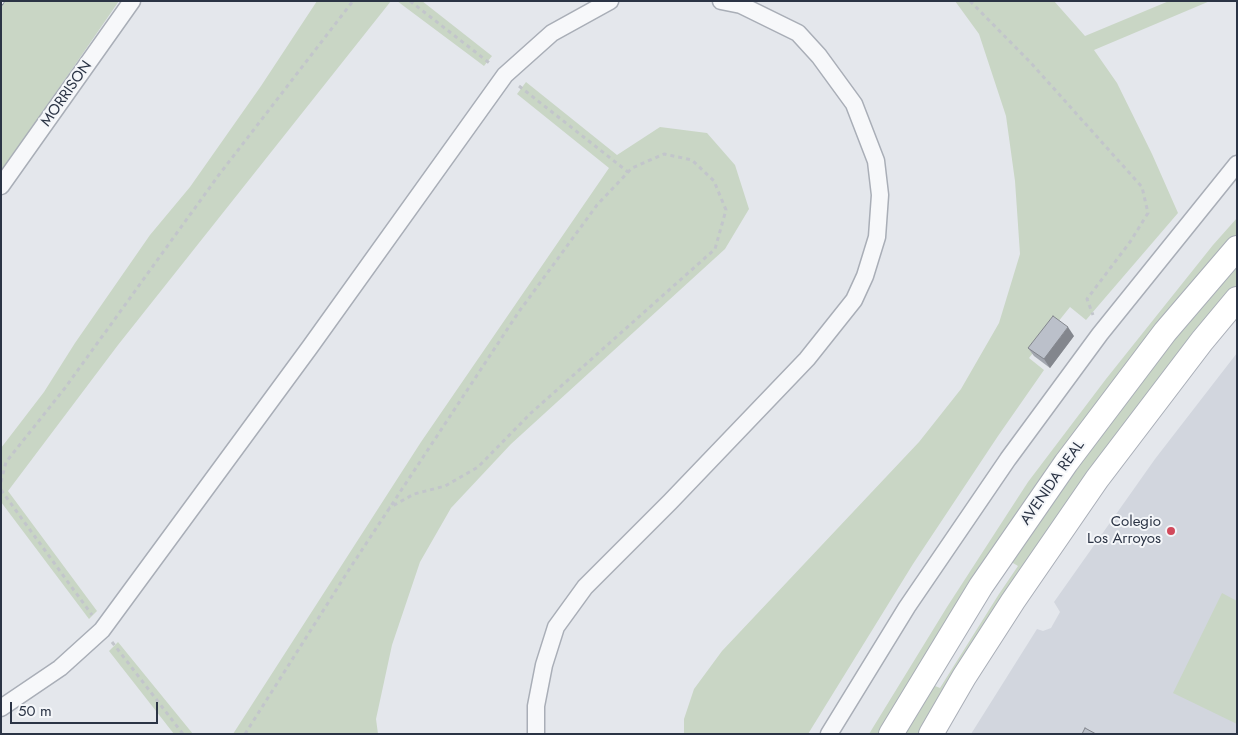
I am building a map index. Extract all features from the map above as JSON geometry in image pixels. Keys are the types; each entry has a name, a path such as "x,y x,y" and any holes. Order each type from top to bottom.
{"main road":[{"name":"AVENIDA REAL","path":"891,734 981,586 1066,463 1165,332 1237,248"},
{"path":"931,734 964,677 1013,601 1097,479 1202,341 1237,299"}],"street":[{"name":"MORRISON","path":"1,186 132,1"},
{"path":"1,708 60,668 102,630 310,347 505,75 552,33 610,1"},
{"path":"536,734 536,706 544,665 556,627 585,587 670,502 807,359 854,300 865,276 877,237 880,195 876,161 854,104 819,56 798,33 741,4 721,1"},
{"path":"829,734 907,606 1008,459 1100,334 1237,164"}],"path":[{"path":"1,482 6,462 65,388 218,176 353,1"},
{"path":"410,1 628,172"},
{"path":"970,1 1031,63 1142,187 1148,213 1130,242 1087,299 1100,334"},
{"path":"245,734 389,508 518,312 597,205 632,168 664,154 692,160 714,181 726,210 715,249 531,413 478,466 445,486 414,494 389,508"},
{"path":"1,490 102,630 183,734"}],"shaded area":[{"name":"Colegio Los Arroyos","path":"1237,353 1237,734 971,734 1037,629 1043,631 1051,628 1060,612 1054,602 1155,459"}],"green space":[{"path":"1,1 119,1 1,172"},
{"path":"317,1 391,1 118,345 8,491 97,611 89,619 1,502 1,448 44,392 75,343 150,235 190,187 261,86"},
{"path":"397,1 422,1 492,56 484,66"},
{"path":"955,1 1054,1 1085,36 1169,1 1210,1 1094,50 1117,83 1152,154 1178,213 1086,320 1070,307 1029,358 1044,370 913,564 808,734 684,734 684,719 694,689 722,651 919,442 961,389 999,323 1020,254 1015,181 1006,116 979,34"},
{"path":"526,82 617,155 660,127 707,133 735,165 749,209 725,249 511,444 451,508 420,562 392,645 376,719 378,734 233,734 421,442 609,168 517,94"},
{"path":"1237,218 1237,248 1165,332 891,734 869,734 947,607 1028,482 1106,379 1213,245"},
{"path":"1234,267 1237,269 1237,290 923,734 901,734 930,684 940,688 1018,566 1008,560 1051,499 1198,306"},
{"path":"1222,593 1237,601 1237,724 1173,693"},
{"path":"118,642 193,734 174,734 109,651"}],"building":[{"path":"1053,316 1068,327 1044,359 1028,348"},
{"path":"1085,728 1096,734 1082,734"}],"place":[{"name":"Colegio Los Arroyos","path":"1171,531"}]}
